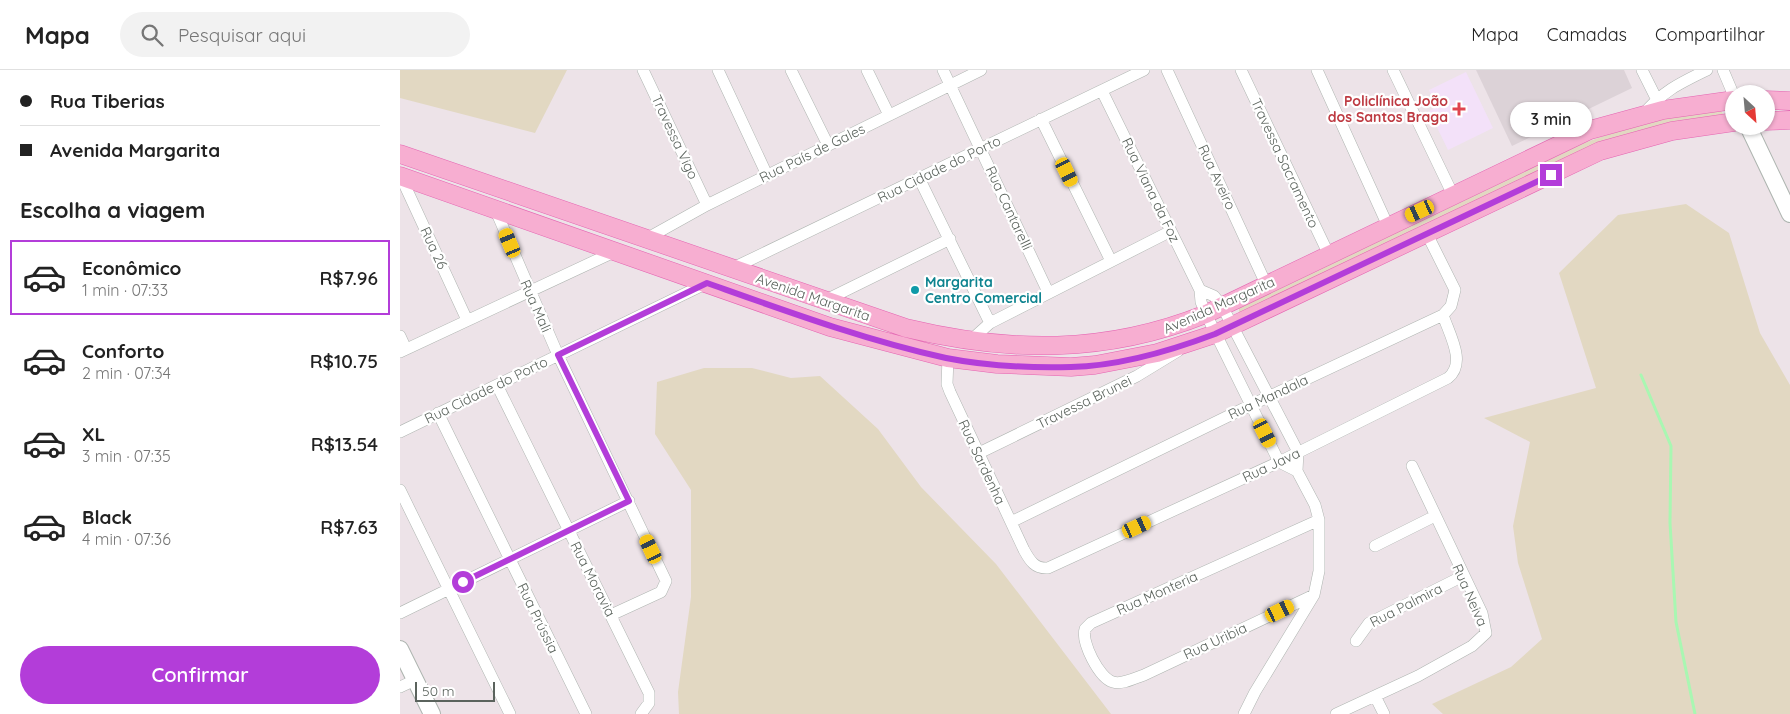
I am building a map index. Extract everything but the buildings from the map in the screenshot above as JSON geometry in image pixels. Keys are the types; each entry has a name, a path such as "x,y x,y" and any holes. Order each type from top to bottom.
{"main road":[{"path":"1775,100 1790,101"},
{"name":"Avenida Margarita","path":"400,154 906,328 970,341 1042,346 1095,343 1156,332 1206,314 1590,130 1684,106 1725,101"},
{"path":"1775,121 1790,120"},
{"name":"Avenida Margarita","path":"400,177 496,212 830,326 948,358 997,364 1071,367 1138,357 1186,345 1215,334 1600,151 1672,131 1725,123"}],"street":[{"name":"Travessa Vigo","path":"643,70 707,205"},
{"path":"718,70 767,175"},
{"path":"791,70 828,145"},
{"path":"867,70 889,115"},
{"name":"Rua Cantarelli","path":"943,70 1048,292"},
{"name":"Rua País de Gales","path":"646,239 707,205 981,70"},
{"name":"Rua Cidade do Porto","path":"733,268 1144,70"},
{"name":"Rua Aveiro","path":"1167,70 1266,284"},
{"name":"Travessa Sacramento","path":"1241,70 1329,255"},
{"path":"1316,70 1388,226"},
{"path":"1392,70 1453,196"},
{"path":"1642,70 1656,98"},
{"path":"1642,116 1656,98 1707,70"},
{"path":"1722,70 1729,85"},
{"name":"Rua Viana da Foz","path":"1102,91 1200,290 1201,302 1215,334 1279,462"},
{"path":"1041,119 1111,261"},
{"path":"1752,135 1790,214"},
{"name":"Rua 26","path":"400,177 467,320"},
{"path":"919,178 990,323"},
{"name":"Rua Mali","path":"496,212 558,355 666,581 661,592 611,615"},
{"path":"970,341 990,323 1171,230"},
{"path":"1428,234 1455,290 1451,306 1443,315"},
{"path":"824,301 950,239"},
{"path":"400,336 403,350 614,252"},
{"name":"Rua Cidade do Porto","path":"400,432 707,283"},
{"path":"1200,290 1214,296 1222,306 1298,452 1297,471 1315,505 1319,520 1319,571 1314,595 1255,692 1244,714"},
{"name":"Rua Mandala","path":"1011,522 1269,396 1443,315"},
{"name":"Rua Java","path":"1030,562 1042,568 1048,568 1279,462 1454,373 1458,361 1443,315"},
{"name":"Travessa Brunei","path":"977,454 1137,376 1186,345"},
{"name":"Rua Sardenha","path":"948,358 947,384 977,454 1030,562"},
{"name":"Rua Moravia","path":"497,385 649,693 649,703 641,714"},
{"name":"Rua Prússia","path":"438,413 586,714"},
{"path":"1279,462 1297,471"},
{"name":"Rua Neiva","path":"1375,696 1418,676 1472,646 1486,633 1482,613 1412,466"},
{"path":"400,490 510,714"},
{"path":"400,613 629,501"},
{"path":"1375,546 1435,516"},
{"name":"Rua Monteria","path":"1144,675 1114,683 1108,679 1084,643 1085,629 1091,623 1109,614 1319,520"},
{"name":"Rua Palmira","path":"1356,641 1369,623 1463,576"},
{"name":"Rua Uribia","path":"1144,675 1314,595"},
{"path":"400,649 432,714"},
{"path":"400,687 415,680"},
{"path":"1336,714 1375,696 1384,714"}],"shaded area":[{"path":"400,70 567,70 535,133 400,98"},
{"path":"1476,70 1624,70 1632,88 1512,146"},
{"name":"Policlínica João dos Santos Braga","path":"1466,72 1493,128 1448,150 1429,111 1437,107 1429,90"},
{"path":"1720,109 1723,114 1720,118 1648,131 1242,315 1239,313 1239,308 1584,143 1651,122"},
{"path":"1686,204 1729,233 1760,333 1790,385 1790,714 1443,714 1432,704 1511,667 1542,639 1518,563 1513,526 1530,442 1484,418 1596,388 1559,273 1618,215"},
{"path":"704,368 752,368 791,378 820,376 878,429 921,487 996,564 1111,714 679,714 678,692 691,597 691,490 655,434 657,382"}],"waterway":[{"path":"1641,375 1671,446 1670,523 1676,622 1695,714"}],"place":[{"name":"Policlínica João dos Santos Braga","path":"1459,109"},
{"name":"Margarita Centro Comercial","path":"915,290"}],"route":[{"path":"463,582 629,501 558,355 707,283 830,326 948,358 997,364 1071,367 1095,365 1157,353 1215,334 1551,175"}]}
